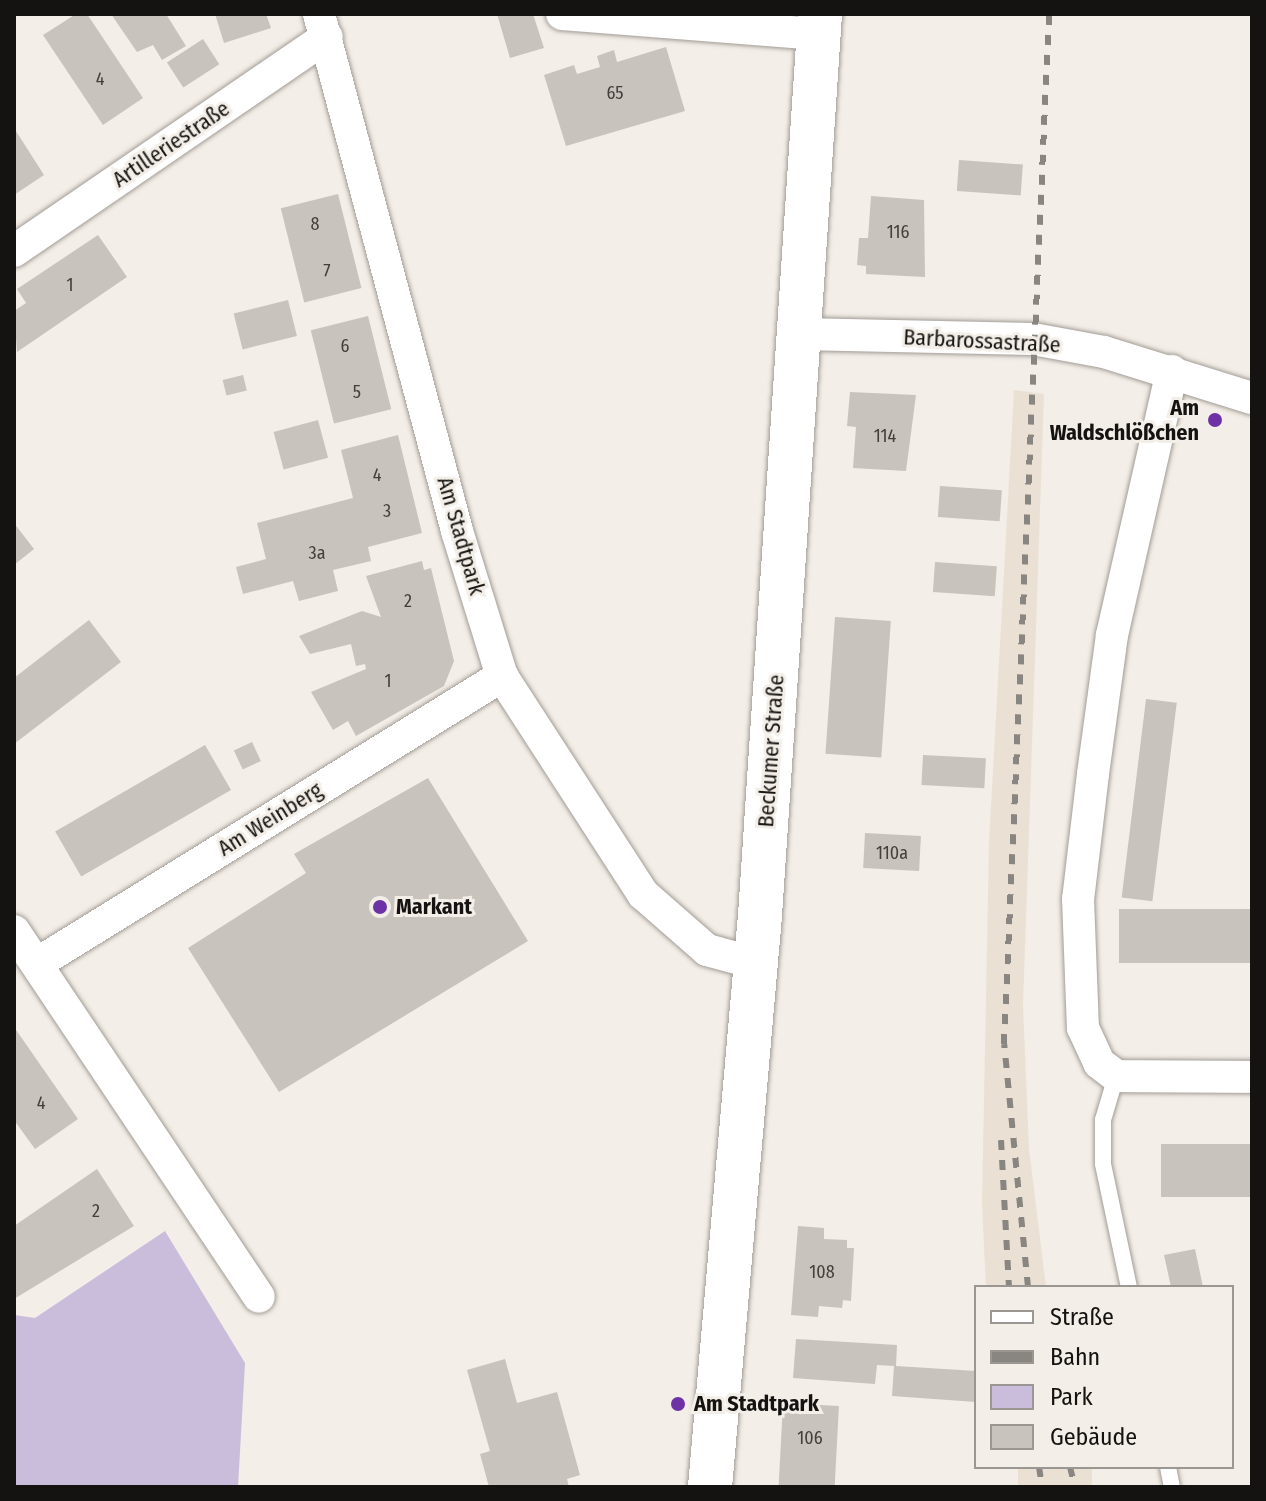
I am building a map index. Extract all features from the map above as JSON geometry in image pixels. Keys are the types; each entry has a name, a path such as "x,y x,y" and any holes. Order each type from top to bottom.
{"main road":[{"name":"Beckumer Straße","path":"710,1487 755,963 819,24"}],"street":[{"path":"562,14 819,24"},
{"name":"Artilleriestraße","path":"14,251 323,26"},
{"name":"Am Stadtpark","path":"323,26 457,531 502,676 643,894 707,950 755,963"},
{"name":"Barbarossastraße","path":"800,334 1033,339 1172,371 1252,398"},
{"path":"1172,371 1112,635 1078,899 1083,1028 1099,1063 1116,1076 1252,1077"},
{"name":"Am Weinberg","path":"38,963 502,676"},
{"path":"14,931 259,1297"}],"lane":[{"path":"1116,1076 1103,1120 1103,1164 1129,1285"}],"shaded area":[{"path":"1014,390 1044,394 1023,1006 1029,1149 1046,1285 986,1285 982,1204 989,843"},
{"path":"1018,1469 1092,1469 1092,1487 1018,1487"}],"green space":[{"path":"165,1231 245,1363 238,1487 14,1487 14,1315 35,1318"}],"building":[{"path":"76,14 87,14 143,98 103,125 43,35"},
{"path":"111,14 166,14 186,46 162,60 153,45 137,52"},
{"path":"215,14 266,14 271,28 224,43"},
{"path":"497,14 533,14 544,48 510,58"},
{"path":"203,39 219,64 183,88 167,62"},
{"path":"666,47 685,111 566,146 544,75 574,65 577,74 600,67 597,56 614,50 617,62"},
{"path":"14,128 44,175 14,195"},
{"path":"959,160 1023,164 1021,195 957,191"},
{"path":"338,194 361,288 304,302 281,208"},
{"path":"871,196 924,200 925,277 866,274 866,266 857,265 859,238 868,238"},
{"path":"98,235 127,277 17,352 14,311 26,303 17,289"},
{"path":"288,300 297,336 243,349 234,314"},
{"path":"368,316 391,409 334,423 311,330"},
{"path":"243,375 247,391 226,396 223,380"},
{"path":"850,392 916,395 906,471 853,468 856,427 847,426"},
{"path":"318,420 328,458 284,470 274,432"},
{"path":"398,435 422,533 368,547 371,561 333,570 338,591 299,601 293,581 243,594 236,567 266,559 257,523 353,498 341,450"},
{"path":"940,486 1002,490 1000,521 938,517"},
{"path":"14,523 34,549 14,565"},
{"path":"422,561 424,570 431,568 454,661 444,686 356,736 348,721 333,730 311,692 366,669 365,664 356,666 351,644 310,654 299,636 362,611 381,617 366,576"},
{"path":"935,562 997,566 995,596 933,592"},
{"path":"835,617 891,621 881,758 825,754"},
{"path":"89,620 121,662 14,744 14,678"},
{"path":"1146,699 1177,703 1152,901 1122,898"},
{"path":"252,742 261,761 243,769 234,750"},
{"path":"205,745 231,790 81,877 55,832"},
{"path":"923,755 986,758 984,788 921,785"},
{"name":"Markant","path":"428,778 528,941 279,1092 188,948 306,873 294,854"},
{"path":"865,833 921,836 919,871 863,868"},
{"path":"1119,909 1252,909 1252,963 1119,963"},
{"path":"14,1027 78,1119 35,1149 14,1120"},
{"path":"1161,1144 1252,1144 1252,1197 1161,1197"},
{"path":"97,1169 134,1226 14,1299 14,1226"},
{"path":"798,1226 824,1228 824,1239 847,1240 847,1248 854,1248 851,1301 843,1300 842,1308 819,1306 818,1317 791,1315"},
{"path":"1195,1249 1203,1285 1171,1285 1164,1255"},
{"path":"796,1339 897,1345 896,1366 974,1371 974,1402 892,1396 894,1366 877,1365 875,1384 793,1378"},
{"path":"505,1359 517,1403 557,1392 580,1475 567,1479 569,1487 489,1487 480,1454 490,1451 467,1370"},
{"path":"783,1403 839,1406 835,1487 779,1487"}],"railway":[{"path":"1028,1285 1004,1044 1049,14"},
{"path":"1001,1140 1009,1285"},
{"path":"1039,1469 1042,1487"},
{"path":"1070,1469 1075,1487"}],"place":[{"name":"Am Waldschlößchen","path":"1215,420"},
{"name":"Markant","path":"380,907"},
{"name":"Am Stadtpark","path":"678,1404"}]}
